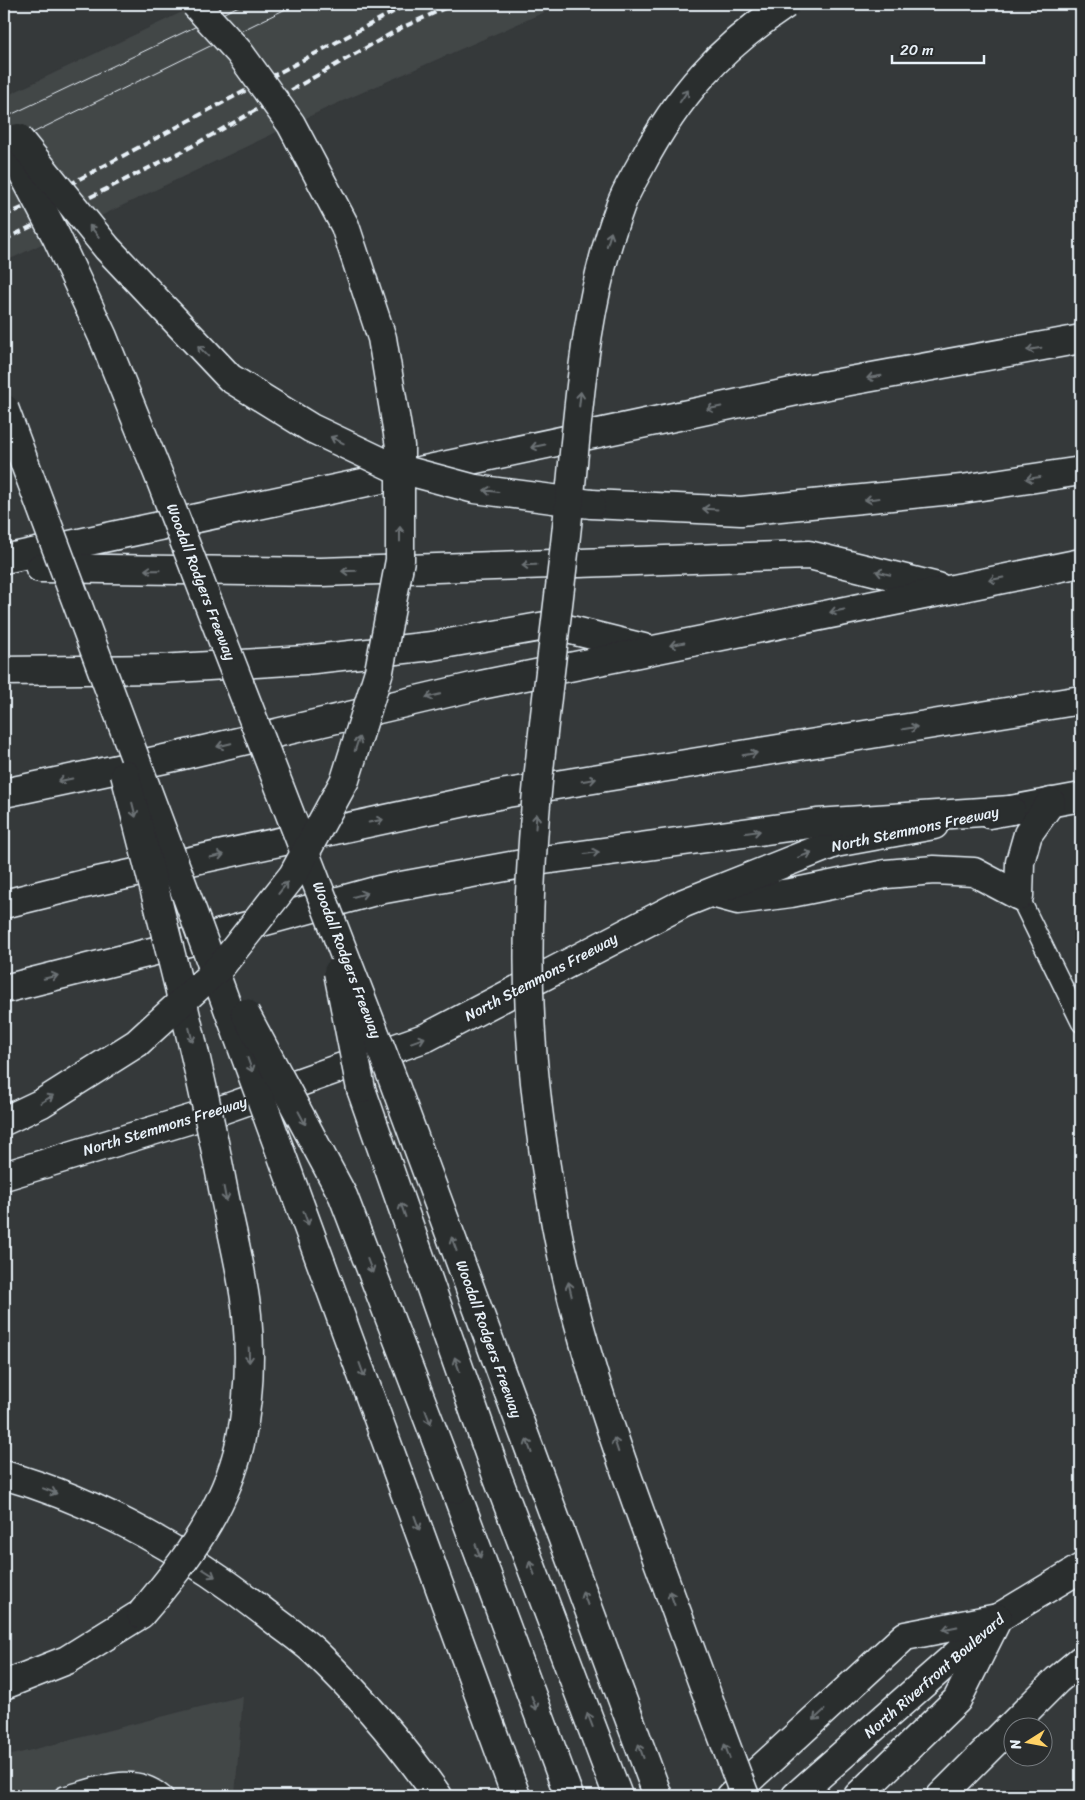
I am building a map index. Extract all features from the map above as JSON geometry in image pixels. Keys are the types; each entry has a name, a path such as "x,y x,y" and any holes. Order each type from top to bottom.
{"main road":[{"path":"4,1121 42,1103 137,1042 222,965 293,876 345,780 379,672 400,560 400,446 382,338 345,226 291,124 239,52 195,4"},
{"path":"744,1796 618,1452 577,1319 553,1210 537,1096 529,1009 529,922 541,755 584,364 597,280 621,203 653,142 690,87 724,51 786,4"},
{"path":"4,120 107,248 230,378 311,428 393,467 475,489 591,504 741,511 953,490 1081,471"},
{"name":"Woodall Rodgers Freeway","path":"4,137 57,238 103,337 393,1080 658,1796"},
{"path":"4,559 806,389 1081,339"},
{"path":"4,408 196,921 516,1796"},
{"path":"4,567 321,572 809,556 947,589"},
{"path":"4,793 650,649 1081,562"},
{"path":"1044,570 1081,581"},
{"path":"4,671 160,669 305,660 432,646 551,625 650,649"},
{"path":"4,1685 67,1660 141,1614 171,1578 199,1537 222,1496 240,1444 250,1380 247,1314 204,1087 92,644"},
{"path":"4,904 84,884 507,793 1081,700"},
{"name":"North Stemmons Freeway","path":"4,1176 224,1109 427,1037 684,903 835,844 1081,797"},
{"path":"710,892 738,900 791,893 886,874 934,870 974,872 1019,896 1020,862 1028,834 1051,802"},
{"path":"4,989 159,950 379,890 544,860 817,823 1011,810"},
{"path":"325,902 361,1089 497,1476 620,1792"},
{"path":"196,921 343,1196 455,1489 569,1796"},
{"path":"4,1475 88,1506 159,1542 240,1592 314,1652 359,1697 410,1757 438,1796"},
{"name":"North Riverfront Boulevard","path":"796,1796 998,1618 1081,1568"},
{"path":"731,1796 905,1636 998,1618"},
{"path":"858,1796 957,1700 998,1618"},
{"path":"941,1796 1057,1680 1081,1660"}],"lane":[{"path":"1019,896 1081,1023"},
{"path":"63,1796 122,1780 154,1787 164,1796"}],"shaded area":[{"path":"199,4 563,4 329,107 4,262 4,97"},
{"path":"243,1696 235,1796 4,1796 4,1757"}],"tram line":[{"path":"4,118 243,4"},
{"path":"4,147 296,4"}],"railway":[{"path":"4,216 40,200 408,4"},
{"path":"4,240 187,149 401,28 454,4"}]}
